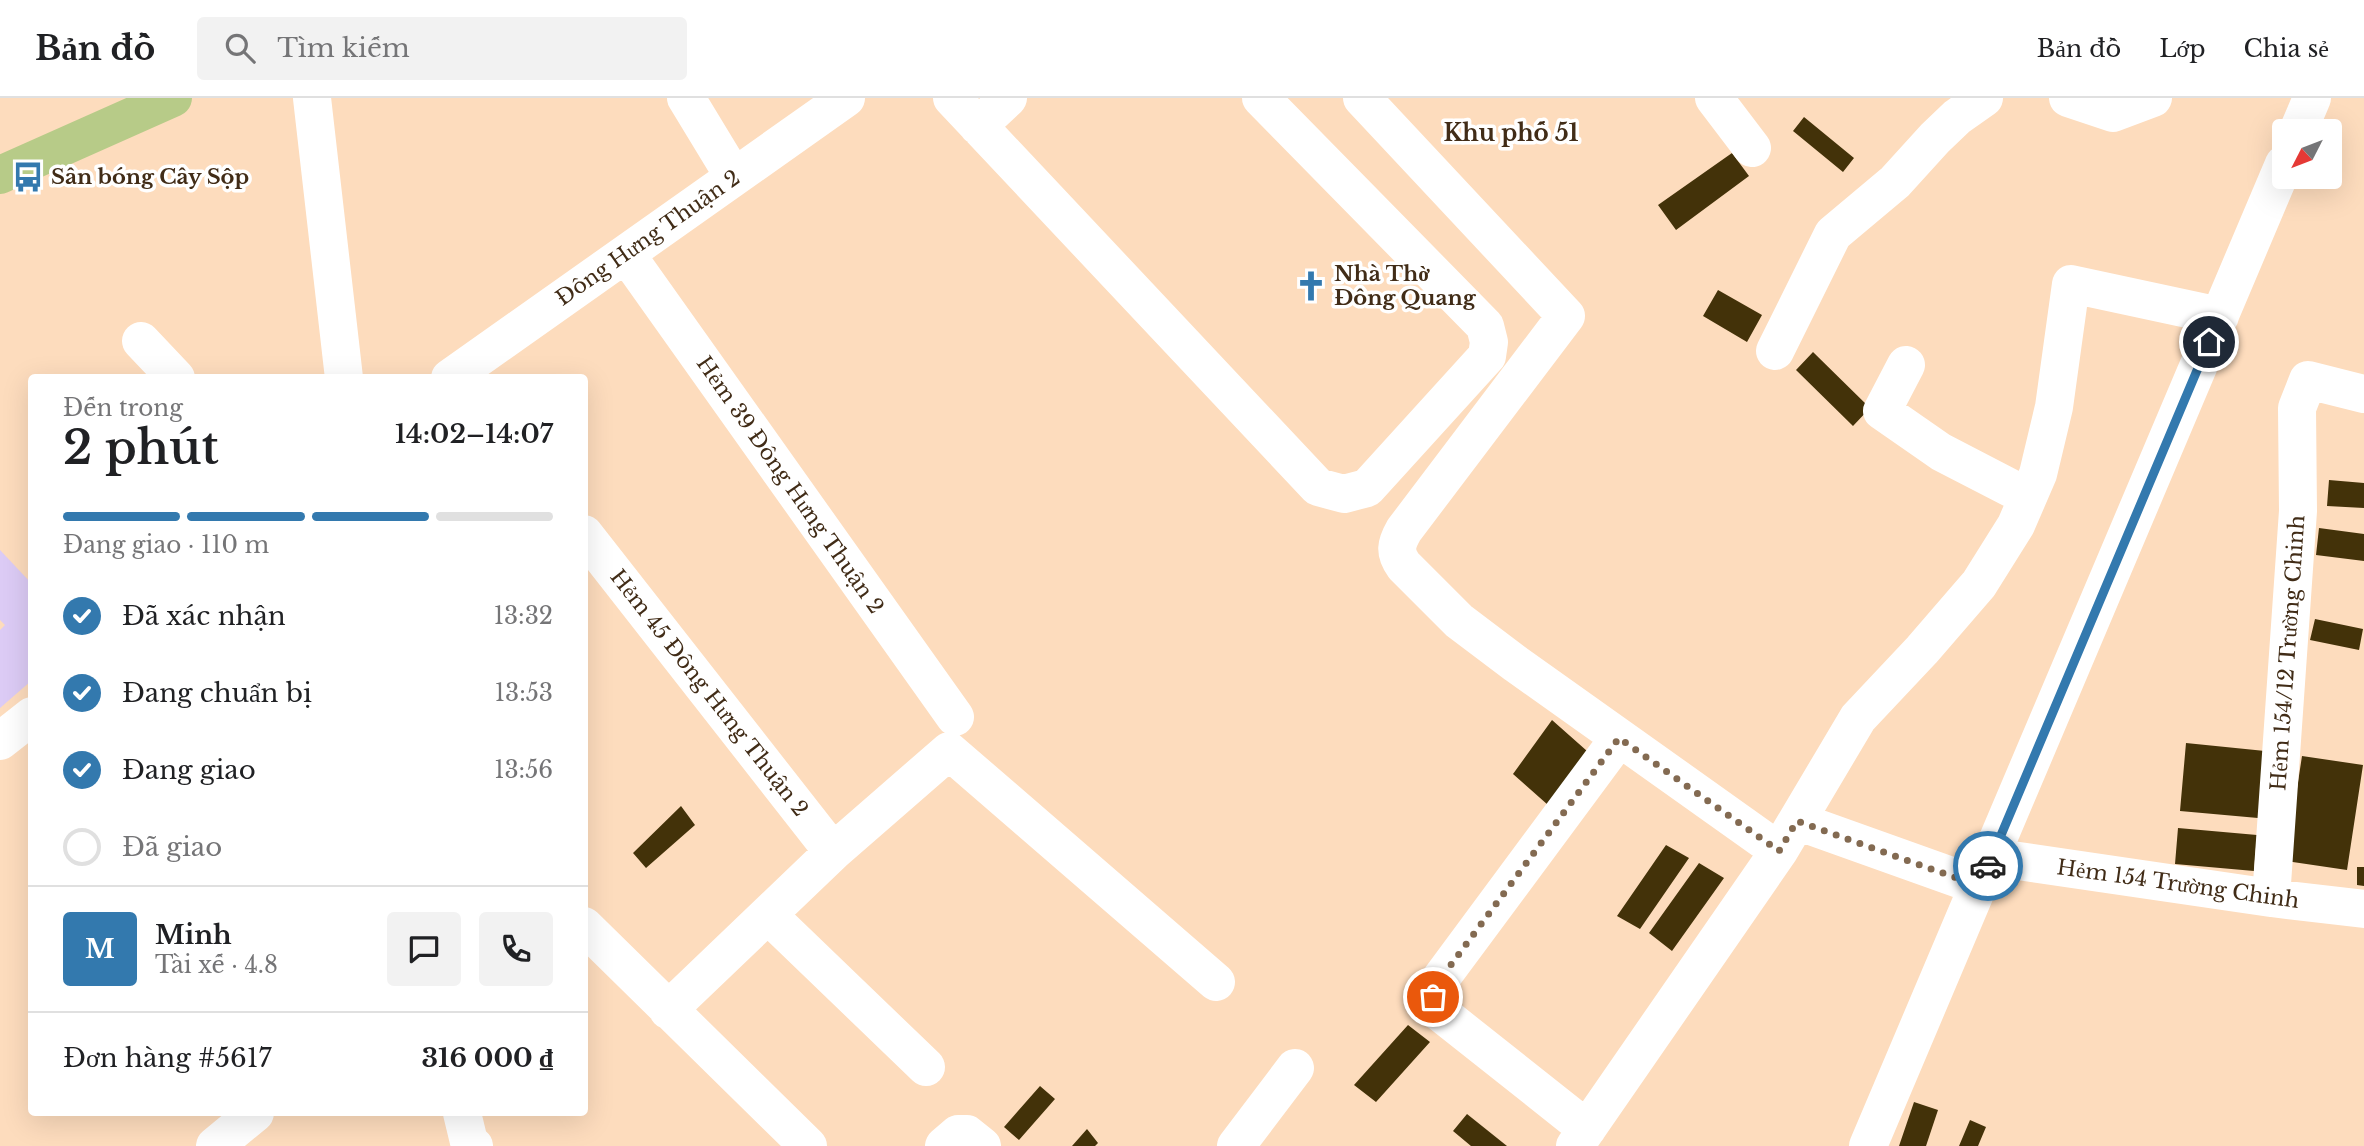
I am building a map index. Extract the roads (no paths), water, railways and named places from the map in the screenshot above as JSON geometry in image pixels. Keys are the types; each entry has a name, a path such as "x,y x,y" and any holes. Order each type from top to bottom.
{"main road":[{"path":"0,175 173,98"}],"street":[{"path":"312,98 344,374"},
{"path":"686,98 734,177"},
{"name":"Đông Hưng Thuận 2","path":"460,374 846,98"},
{"path":"952,98 1318,487 1344,494 1367,488 1487,356 1489,342 1485,326 1261,98"},
{"path":"978,126 1008,98"},
{"name":"Hẻm 154 Trường Chinh","path":"1362,98 1566,316 1397,542 1397,556 1404,566 1459,621 1619,738 1788,836 1985,872 2364,909"},
{"path":"1714,98 1752,148"},
{"path":"1775,351 1833,234 1895,182 1934,138 1957,117 1984,98"},
{"path":"2068,98 2113,113 2153,98"},
{"path":"2303,119 2312,98"},
{"path":"1868,1146 2273,189"},
{"name":"Hẻm 39 Đông Hưng Thuận 2","path":"626,254 955,717"},
{"path":"1619,738 1436,985 1433,997 1437,1010 1581,1137 1788,836 1858,718 1979,584 2015,525 2038,474 2054,407 2071,284 2220,316"},
{"path":"141,341 172,374"},
{"path":"1906,365 1882,411 1941,452 2028,497"},
{"name":"Hẻm 154/12 Trường Chinh","path":"2271,898 2298,511 2297,408 2308,380 2364,394"},
{"name":"Hẻm 45 Đông Hưng Thuận 2","path":"588,539 833,852"},
{"path":"0,741 28,719"},
{"path":"668,1010 833,852 949,751 1216,982"},
{"path":"768,915 926,1066"},
{"path":"588,930 808,1146"},
{"path":"1236,1146 1295,1068"},
{"path":"215,1146 251,1116"},
{"path":"463,1116 469,1142 474,1146"},
{"path":"944,1146 958,1134 967,1134 982,1146"}],"place":[{"name":"Sân bóng Cây Sộp","path":"28,177"},
{"name":"Nhà Thờ Đông Quang","path":"1311,286"}],"district":[{"name":"Khu phố 51","path":"1511,133"}]}
